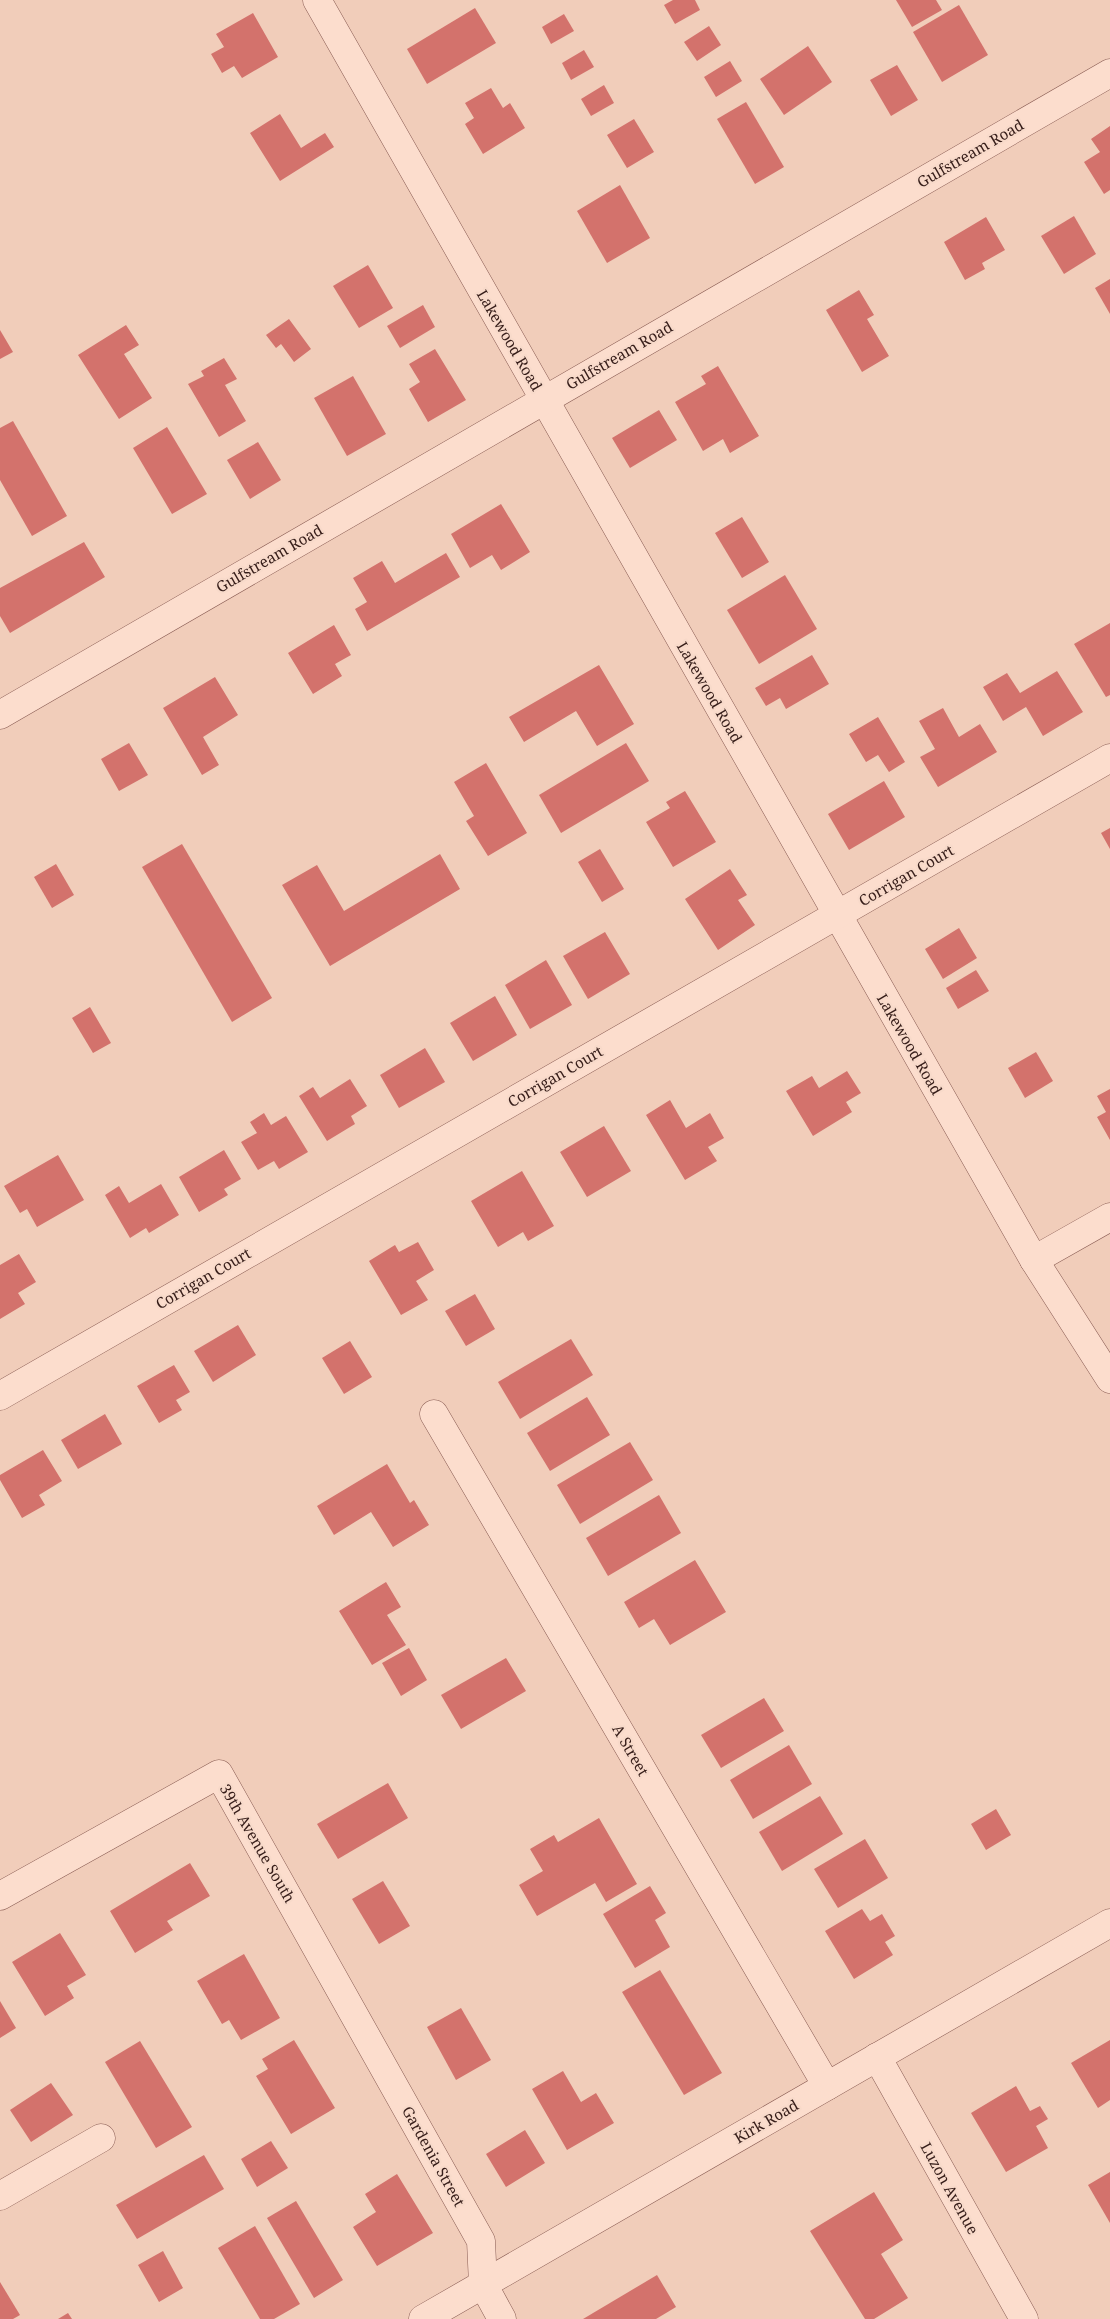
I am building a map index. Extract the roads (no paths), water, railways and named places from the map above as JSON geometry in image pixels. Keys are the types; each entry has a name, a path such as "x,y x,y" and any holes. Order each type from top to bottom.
{"street":[{"name":"Lakewood Road","path":"317,0 1034,1260 1110,1379"},
{"name":"Gulfstream Road","path":"0,715 1110,73"},
{"name":"Corrigan Court","path":"0,1396 1110,758"},
{"path":"1034,1260 1110,1217"},
{"name":"A Street","path":"434,1414 827,2086"},
{"name":"39th Avenue South","path":"0,1896 218,1774 346,1999"},
{"name":"Kirk Road","path":"422,2319 1110,1923"},
{"name":"Gardenia Street","path":"346,1999 480,2241 483,2284 502,2319"},
{"name":"Luzon Avenue","path":"877,2057 1024,2319"},
{"path":"0,2196 102,2138"}]}
